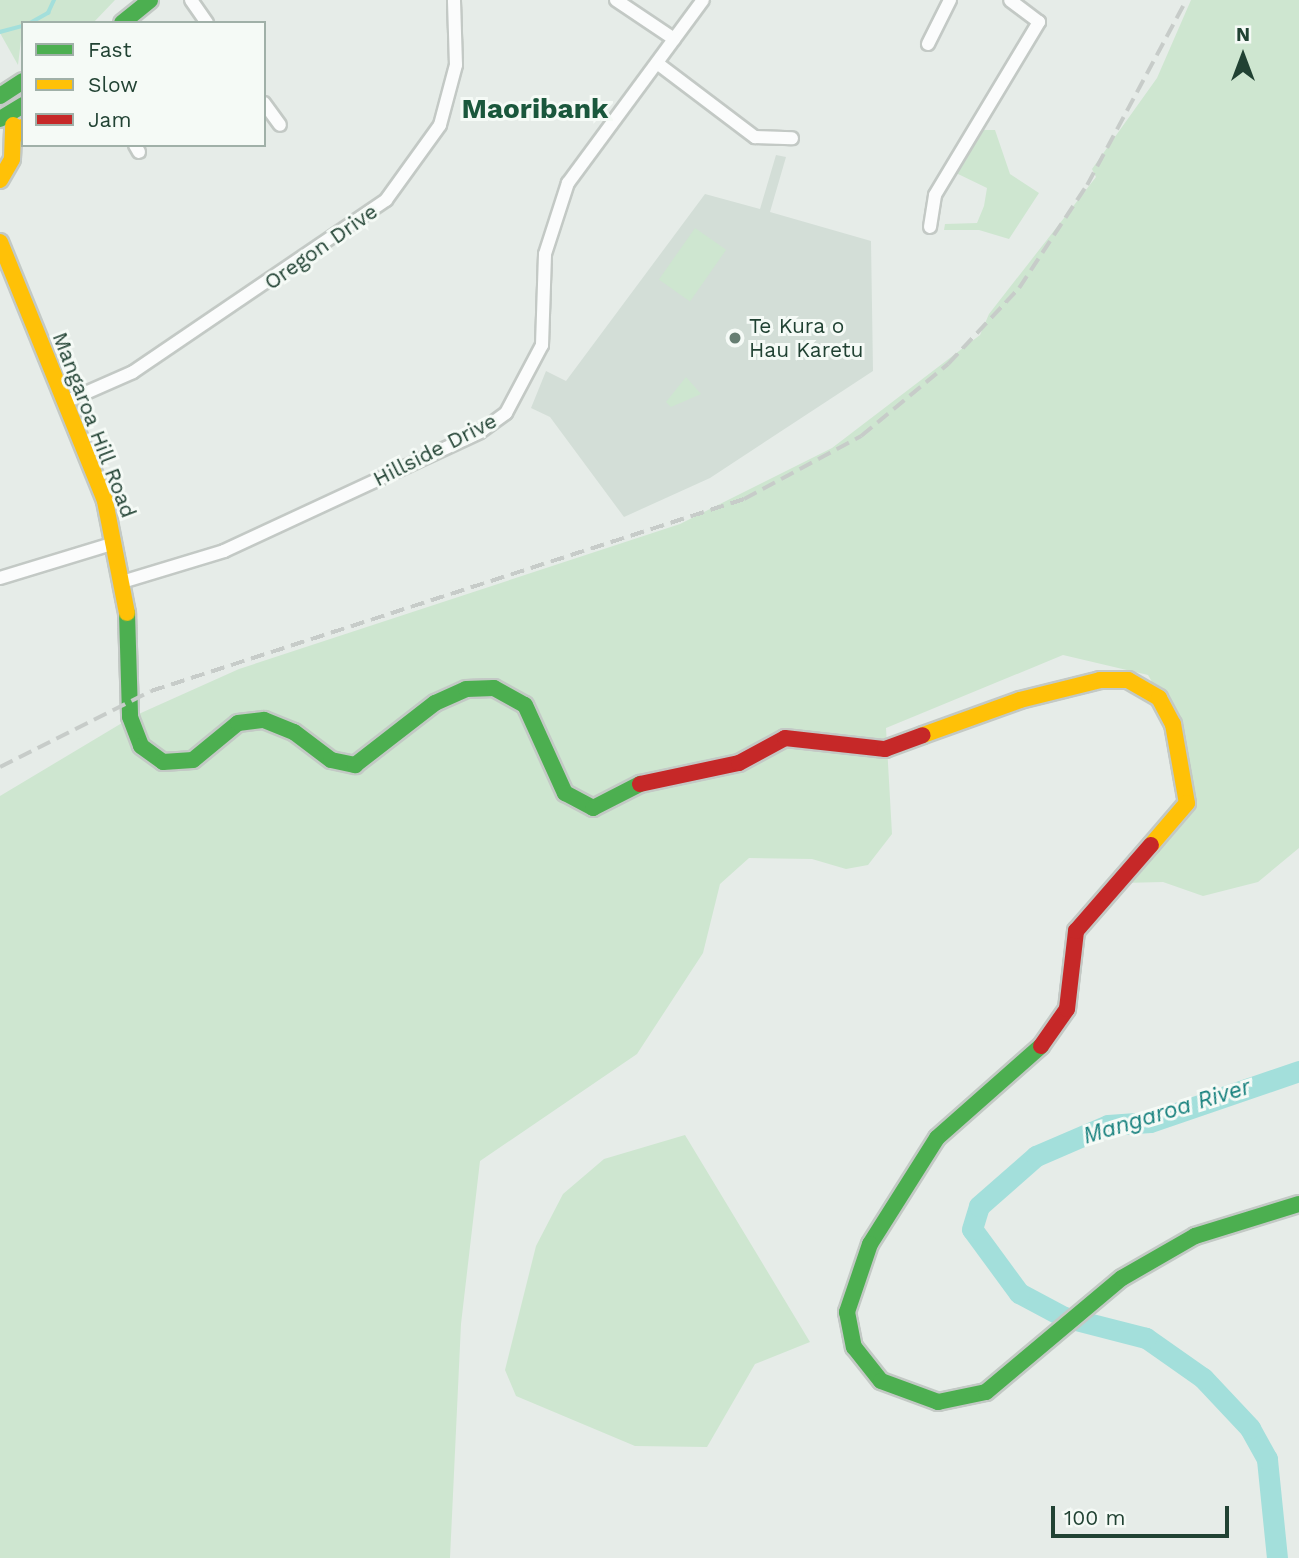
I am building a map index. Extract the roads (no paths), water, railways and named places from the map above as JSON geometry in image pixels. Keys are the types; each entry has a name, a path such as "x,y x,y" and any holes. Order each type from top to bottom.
{"main road":[{"path":"124,21 150,0"},
{"path":"2,108 21,84"},
{"path":"2,108 21,105"},
{"path":"0,180 19,131 2,108"},
{"name":"Mangaroa Hill Road","path":"0,242 65,402 115,543 122,582 130,717 145,750 171,764 193,760 238,723 264,720 294,732 331,760 355,765 435,703 485,687 525,705 570,800 604,807 653,777 739,763 785,738 885,748 1082,683 1128,680 1152,691 1173,724 1188,794 1184,810 1086,916 1072,946 1061,1025 926,1152 866,1252 848,1302 850,1336 869,1370 892,1388 927,1401 986,1392 1089,1303 1195,1236 1299,1204"}],"street":[{"path":"191,0 206,21"},
{"name":"Oregon Drive","path":"65,402 133,373 386,200 440,125 456,65 454,0"},
{"path":"616,0 674,39"},
{"name":"Hillside Drive","path":"122,582 224,551 480,432 506,413 542,345 545,254 562,196 703,0"},
{"path":"928,44 950,0"},
{"path":"930,227 935,195 1039,22 1010,0"},
{"path":"657,63 755,137 792,138"},
{"path":"266,106 280,125"},
{"path":"0,578 115,543"}],"waterway":[{"path":"34,21 48,13 54,0"},
{"path":"0,32 21,27"},
{"name":"Mangaroa River","path":"1277,1558 1267,1459 1250,1428 1203,1378 1146,1338 1064,1317 1019,1293 972,1229 979,1206 1036,1156 1108,1125 1150,1122 1299,1071"}],"railway":[{"path":"0,767 151,691 744,499 861,436 948,364 1019,288 1087,185 1186,0"}],"place":[{"name":"Te Kura o Hau Karetu","path":"735,338"}],"district":[{"name":"Maoribank","path":"535,109"}]}
